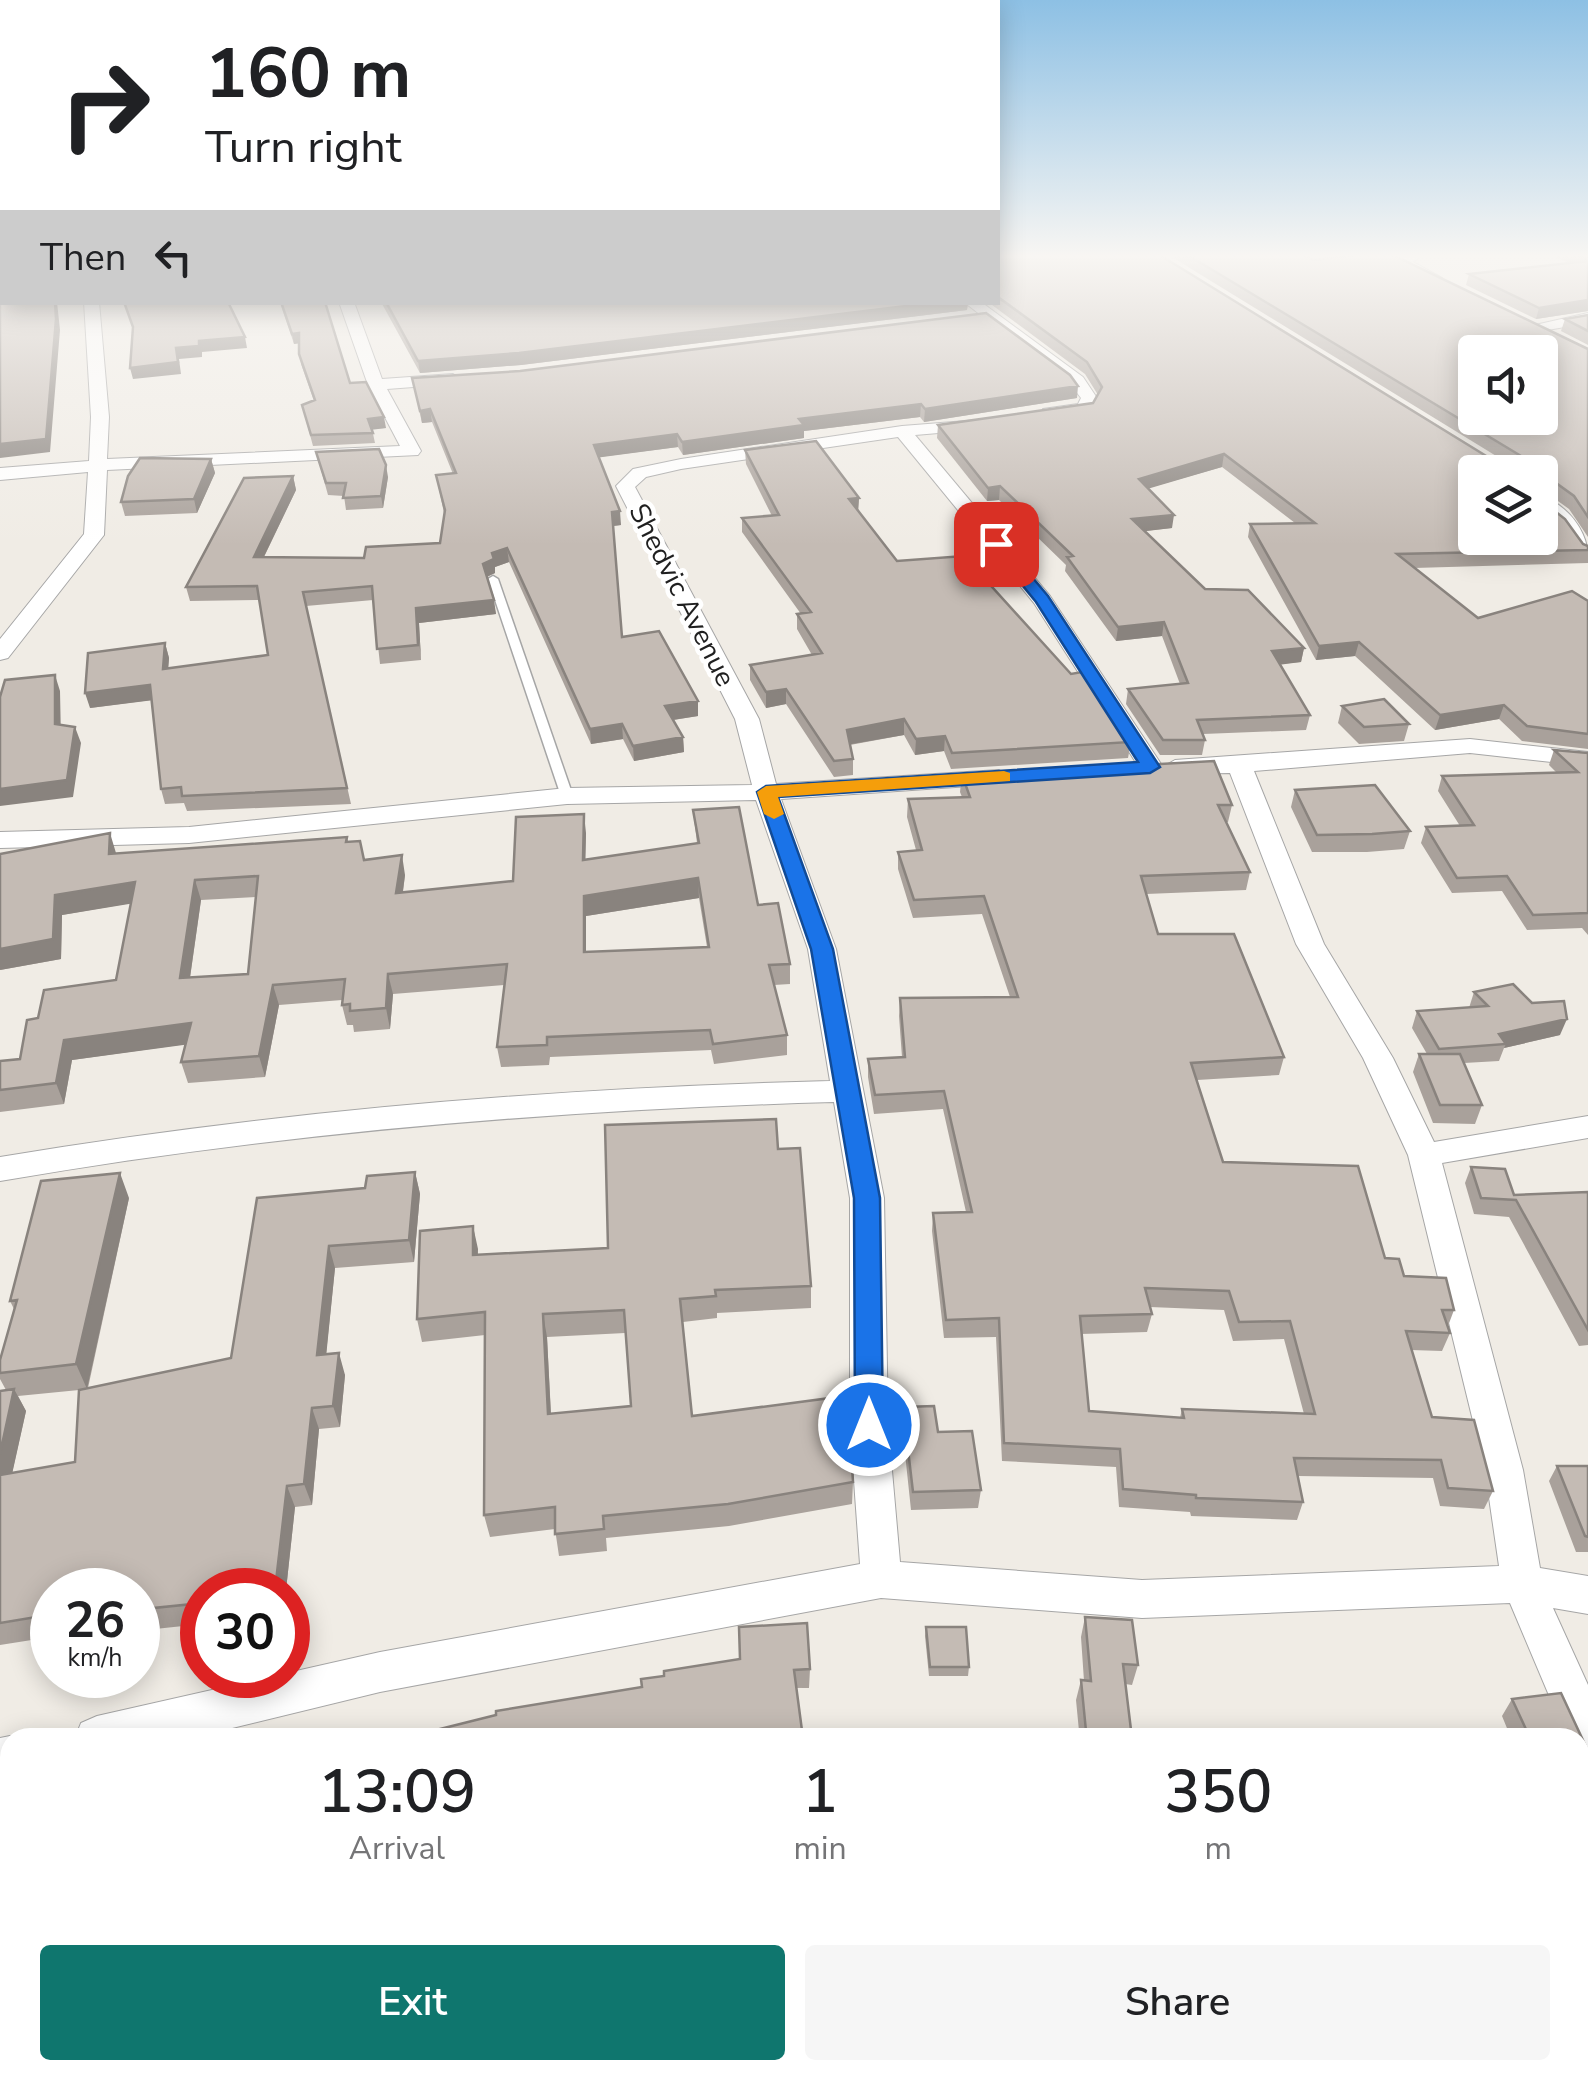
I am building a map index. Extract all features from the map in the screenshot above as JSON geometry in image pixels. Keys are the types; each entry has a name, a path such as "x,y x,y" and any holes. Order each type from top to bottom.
{"street":[{"path":"0,653 94,536 100,462 94,351"},
{"path":"0,474 100,462 324,458 412,450 376,386 364,351"},
{"path":"1034,351 1078,381 1089,398 1085,408 1036,416"},
{"path":"376,386 467,378"},
{"name":"Shedvic Avenue","path":"766,792 746,719 626,486 640,473 681,464 902,432 991,424"},
{"path":"902,432 1043,600 1141,768 1238,766 1470,746 1588,760"},
{"path":"1558,516 1588,552"},
{"path":"0,614 34,610"},
{"path":"1238,766 1310,944 1378,1058 1424,1154 1504,1470 1522,1584 1585,1728"},
{"path":"0,840 189,835 568,796 766,792 1016,776"},
{"path":"766,792 822,949 867,1198 869,1425 882,1580"},
{"path":"0,1169 298,1122 652,1095 846,1091"},
{"path":"1424,1154 1588,1128"},
{"path":"141,1728 380,1672 882,1580 1142,1599 1522,1584 1588,1594"}],"lane":[{"path":"493,580 568,796"}],"building":[{"path":"0,351 53,351 46,439 0,444"},
{"path":"131,351 176,351 178,362 130,368"},
{"path":"340,351 350,383 366,382 384,417 368,419 373,433 311,435 302,405 315,400 299,354"},
{"path":"413,351 535,351 519,353 418,361"},
{"path":"681,351 1038,351 1070,375 1078,386 925,409 921,404 799,419 804,425 682,442 677,434 594,445 620,511 612,512 622,637 659,631 698,701 665,706 683,737 633,746 622,724 590,729 507,548 492,553 494,559 483,564 494,600 416,608 418,645 377,649 372,586 303,592 347,788 182,796 181,787 161,789 150,685 85,693 88,653 165,643 163,669 268,655 257,586 186,587 244,478 293,476 254,557 364,558 366,547 440,543 445,510 436,475 456,473 430,409 420,411 412,378 520,371"},
{"path":"1072,351 1316,351 1485,455 1458,455 1458,553 1397,554 1478,618 1572,591 1588,601 1588,734 1527,726 1504,705 1440,715 1359,642 1319,646 1250,524 1315,523 1224,454 1139,479 1174,515 1132,519 1205,589 1248,590 1304,648 1272,651 1310,715 1197,720 1205,740 1163,740 1128,689 1188,683 1164,622 1118,627 1067,557 1073,556 1000,486 988,488 938,425 1093,403 1102,387 1087,362"},
{"path":"1347,351 1458,351 1458,418"},
{"path":"1558,351 1588,351 1588,517 1574,496 1558,484 1558,455 1519,455 1486,435 1558,435"},
{"path":"816,441 859,498 849,499 897,561 964,556 1071,674 1082,672 1131,742 952,753 945,736 916,739 904,719 847,730 853,759 834,761 786,689 766,692 750,665 822,653 797,614 811,612 742,518 779,515 745,450"},
{"path":"379,449 386,465 381,496 343,498 346,483 326,483 316,452"},
{"path":"140,458 211,459 194,499 121,502 128,476"},
{"path":"1558,514 1588,546 1588,550 1558,551"},
{"path":"55,675 55,724 75,727 67,780 0,789 0,697 5,680"},
{"path":"1384,699 1409,724 1364,727 1342,706"},
{"path":"1554,750 1588,753 1588,913 1533,915 1507,876 1457,878 1426,827 1474,825 1442,776 1578,772"},
{"path":"1214,761 1232,805 1218,805 1250,872 1141,876 1158,934 1234,934 1284,1057 1191,1063 1223,1162 1358,1166 1385,1258 1399,1259 1404,1276 1446,1278 1454,1310 1442,1310 1450,1333 1406,1331 1432,1417 1474,1420 1493,1491 1448,1488 1441,1460 1294,1458 1303,1502 1196,1498 1123,1489 1120,1449 1004,1443 999,1318 946,1320 933,1213 972,1212 944,1091 875,1095 868,1059 905,1057 900,998 1018,997 984,896 914,900 898,852 922,850 908,799 970,797 962,775","holes":["1145,1288 1229,1291 1239,1322 1290,1321 1315,1414 1182,1409 1184,1418 1089,1411 1080,1316 1152,1314"]},
{"path":"1375,785 1410,831 1317,835 1295,790"},
{"path":"739,807 758,905 778,903 790,964 769,965 787,1035 713,1044 710,1030 547,1037 547,1045 497,1047 507,964 388,974 386,1008 350,1011 350,1004 342,1005 345,979 273,985 259,1056 181,1062 191,1023 64,1040 56,1083 0,1090 0,1061 20,1059 27,1020 38,1018 44,990 116,980 135,882 55,895 53,939 0,949 0,854 110,833 109,854 347,837 346,842 360,841 364,860 402,855 396,893 513,881 516,817 584,814 583,860 699,843 693,810","holes":["258,876 248,974 180,978 195,880","698,878 709,947 584,952 584,896"]},
{"path":"1513,984 1532,1003 1564,1001 1567,1019 1499,1034 1506,1044 1439,1049 1417,1011 1488,1006 1474,992"},
{"path":"1419,1054 1460,1054 1482,1105 1440,1105"},
{"path":"776,1119 778,1149 800,1148 811,1286 715,1290 716,1296 680,1299 692,1416 838,1397 851,1450 853,1482 728,1504 603,1516 604,1529 555,1534 555,1507 484,1515 485,1312 417,1319 420,1231 473,1226 473,1255 608,1248 605,1125","holes":["624,1310 631,1406 548,1414 543,1314"]},
{"path":"1471,1167 1505,1169 1514,1195 1588,1192 1588,1330 1516,1200 1481,1198"},
{"path":"415,1172 409,1240 329,1246 317,1355 339,1353 333,1406 312,1408 304,1484 287,1486 278,1568 180,1568 180,1605 160,1607 160,1568 30,1568 30,1618 0,1623 0,1475 75,1462 79,1390 231,1358 257,1198 365,1188 367,1176"},
{"path":"120,1173 76,1364 0,1373 17,1300 10,1301 41,1181"},
{"path":"14,1389 0,1454 0,1391"},
{"path":"934,1406 938,1432 972,1431 981,1490 913,1492 903,1407"},
{"path":"1557,1466 1588,1466 1588,1537 1585,1536"},
{"path":"1085,1617 1132,1620 1138,1665 1123,1664 1131,1728 1086,1728 1081,1680 1091,1681"},
{"path":"807,1623 810,1669 794,1670 802,1728 444,1728 496,1715 496,1711 642,1687 641,1679 664,1676 664,1671 740,1659 739,1627"},
{"path":"926,1627 966,1627 969,1667 930,1667"},
{"path":"1561,1693 1577,1728 1525,1728 1512,1699"}],"slow traffic":[{"path":"774,814 766,792 1004,777"}],"route":[{"path":"869,1425 867,1198 822,949 766,792 1150,767 1043,600 996,544"}]}
